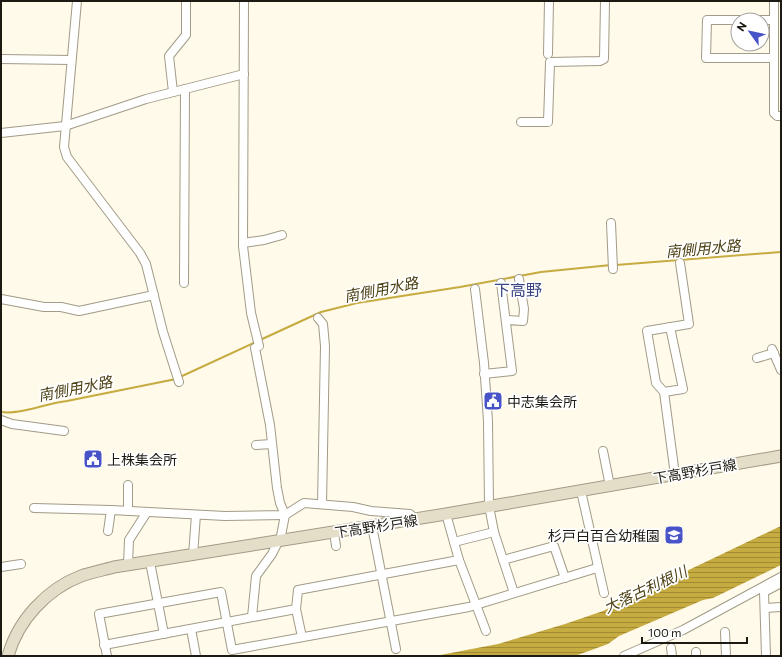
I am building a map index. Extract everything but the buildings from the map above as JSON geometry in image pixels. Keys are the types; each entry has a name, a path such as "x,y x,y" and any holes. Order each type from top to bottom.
{"main road":[{"name":"下高野杉戸線","path":"8,656 26,620 38,604 57,589 81,576 128,565 446,514 781,456"}],"street":[{"path":"77,1 64,147 67,158 140,253 146,264 163,332 179,382"},
{"path":"173,92 169,56 186,35 186,1"},
{"path":"244,1 243,243 251,313 279,495 285,515 279,541 272,554 256,576 252,617"},
{"path":"548,54 549,1"},
{"path":"521,122 548,122 550,62 600,61 604,59 605,1"},
{"path":"774,1 774,113 781,116"},
{"path":"773,20 706,20 706,58 774,58"},
{"path":"1,59 71,60"},
{"path":"1,133 65,126 173,92 244,74"},
{"path":"184,283 185,89"},
{"path":"610,223 613,269"},
{"path":"243,243 264,240 282,235"},
{"path":"675,475 664,392 656,383 647,331 688,324 680,262"},
{"path":"506,320 523,321 524,309 519,279"},
{"path":"484,374 512,371 501,283"},
{"path":"475,289 488,421 489,506 494,532 514,593"},
{"path":"1,299 44,307 61,307 79,311 154,295"},
{"path":"318,318 323,324 325,346 322,504"},
{"path":"664,392 683,389 670,327"},
{"path":"757,358 773,351 781,370"},
{"path":"1,420 12,424 64,431"},
{"path":"256,445 272,444"},
{"path":"603,451 610,486"},
{"path":"128,485 128,511"},
{"path":"581,491 597,568 604,593"},
{"path":"34,508 111,510 196,515 285,515 304,503 322,504 371,512 410,514 415,519"},
{"path":"108,531 111,510"},
{"path":"128,565 129,540 147,512"},
{"path":"446,514 459,560 486,631"},
{"path":"193,555 196,515"},
{"path":"372,526 396,649"},
{"path":"334,532 336,546"},
{"path":"454,542 494,532"},
{"path":"503,560 554,546 565,578"},
{"path":"302,637 296,609 298,590 459,560"},
{"path":"150,562 164,634"},
{"path":"1,567 21,564"},
{"path":"106,656 99,614 221,592 232,650 476,605 597,568"},
{"path":"627,654 684,630 781,577"},
{"path":"766,656 764,592 781,583"},
{"path":"764,608 781,607"},
{"path":"104,645 296,609"},
{"path":"191,629 196,656"},
{"path":"725,632 726,656"}],"shaded area":[{"path":"781,526 781,565 713,598 703,600 619,636 608,644 575,656 435,656 498,644 603,611"}],"waterway":[{"name":"南側用水路","path":"616,265 781,252"},
{"name":"南側用水路","path":"260,340 321,312 357,303 460,287 541,272 611,265"},
{"name":"南側用水路","path":"180,377 256,342"},
{"name":"南側用水路","path":"1,412 17,412 59,402 176,379"}],"place":[{"name":"中志集会所","path":"493,401"},
{"name":"上株集会所","path":"93,459"},
{"name":"杉戸白百合幼稚園","path":"674,535"}],"district":[{"name":"下高野","path":"518,289"}],"water label":[{"name":"大落古利根川","path":"645,589"}]}
